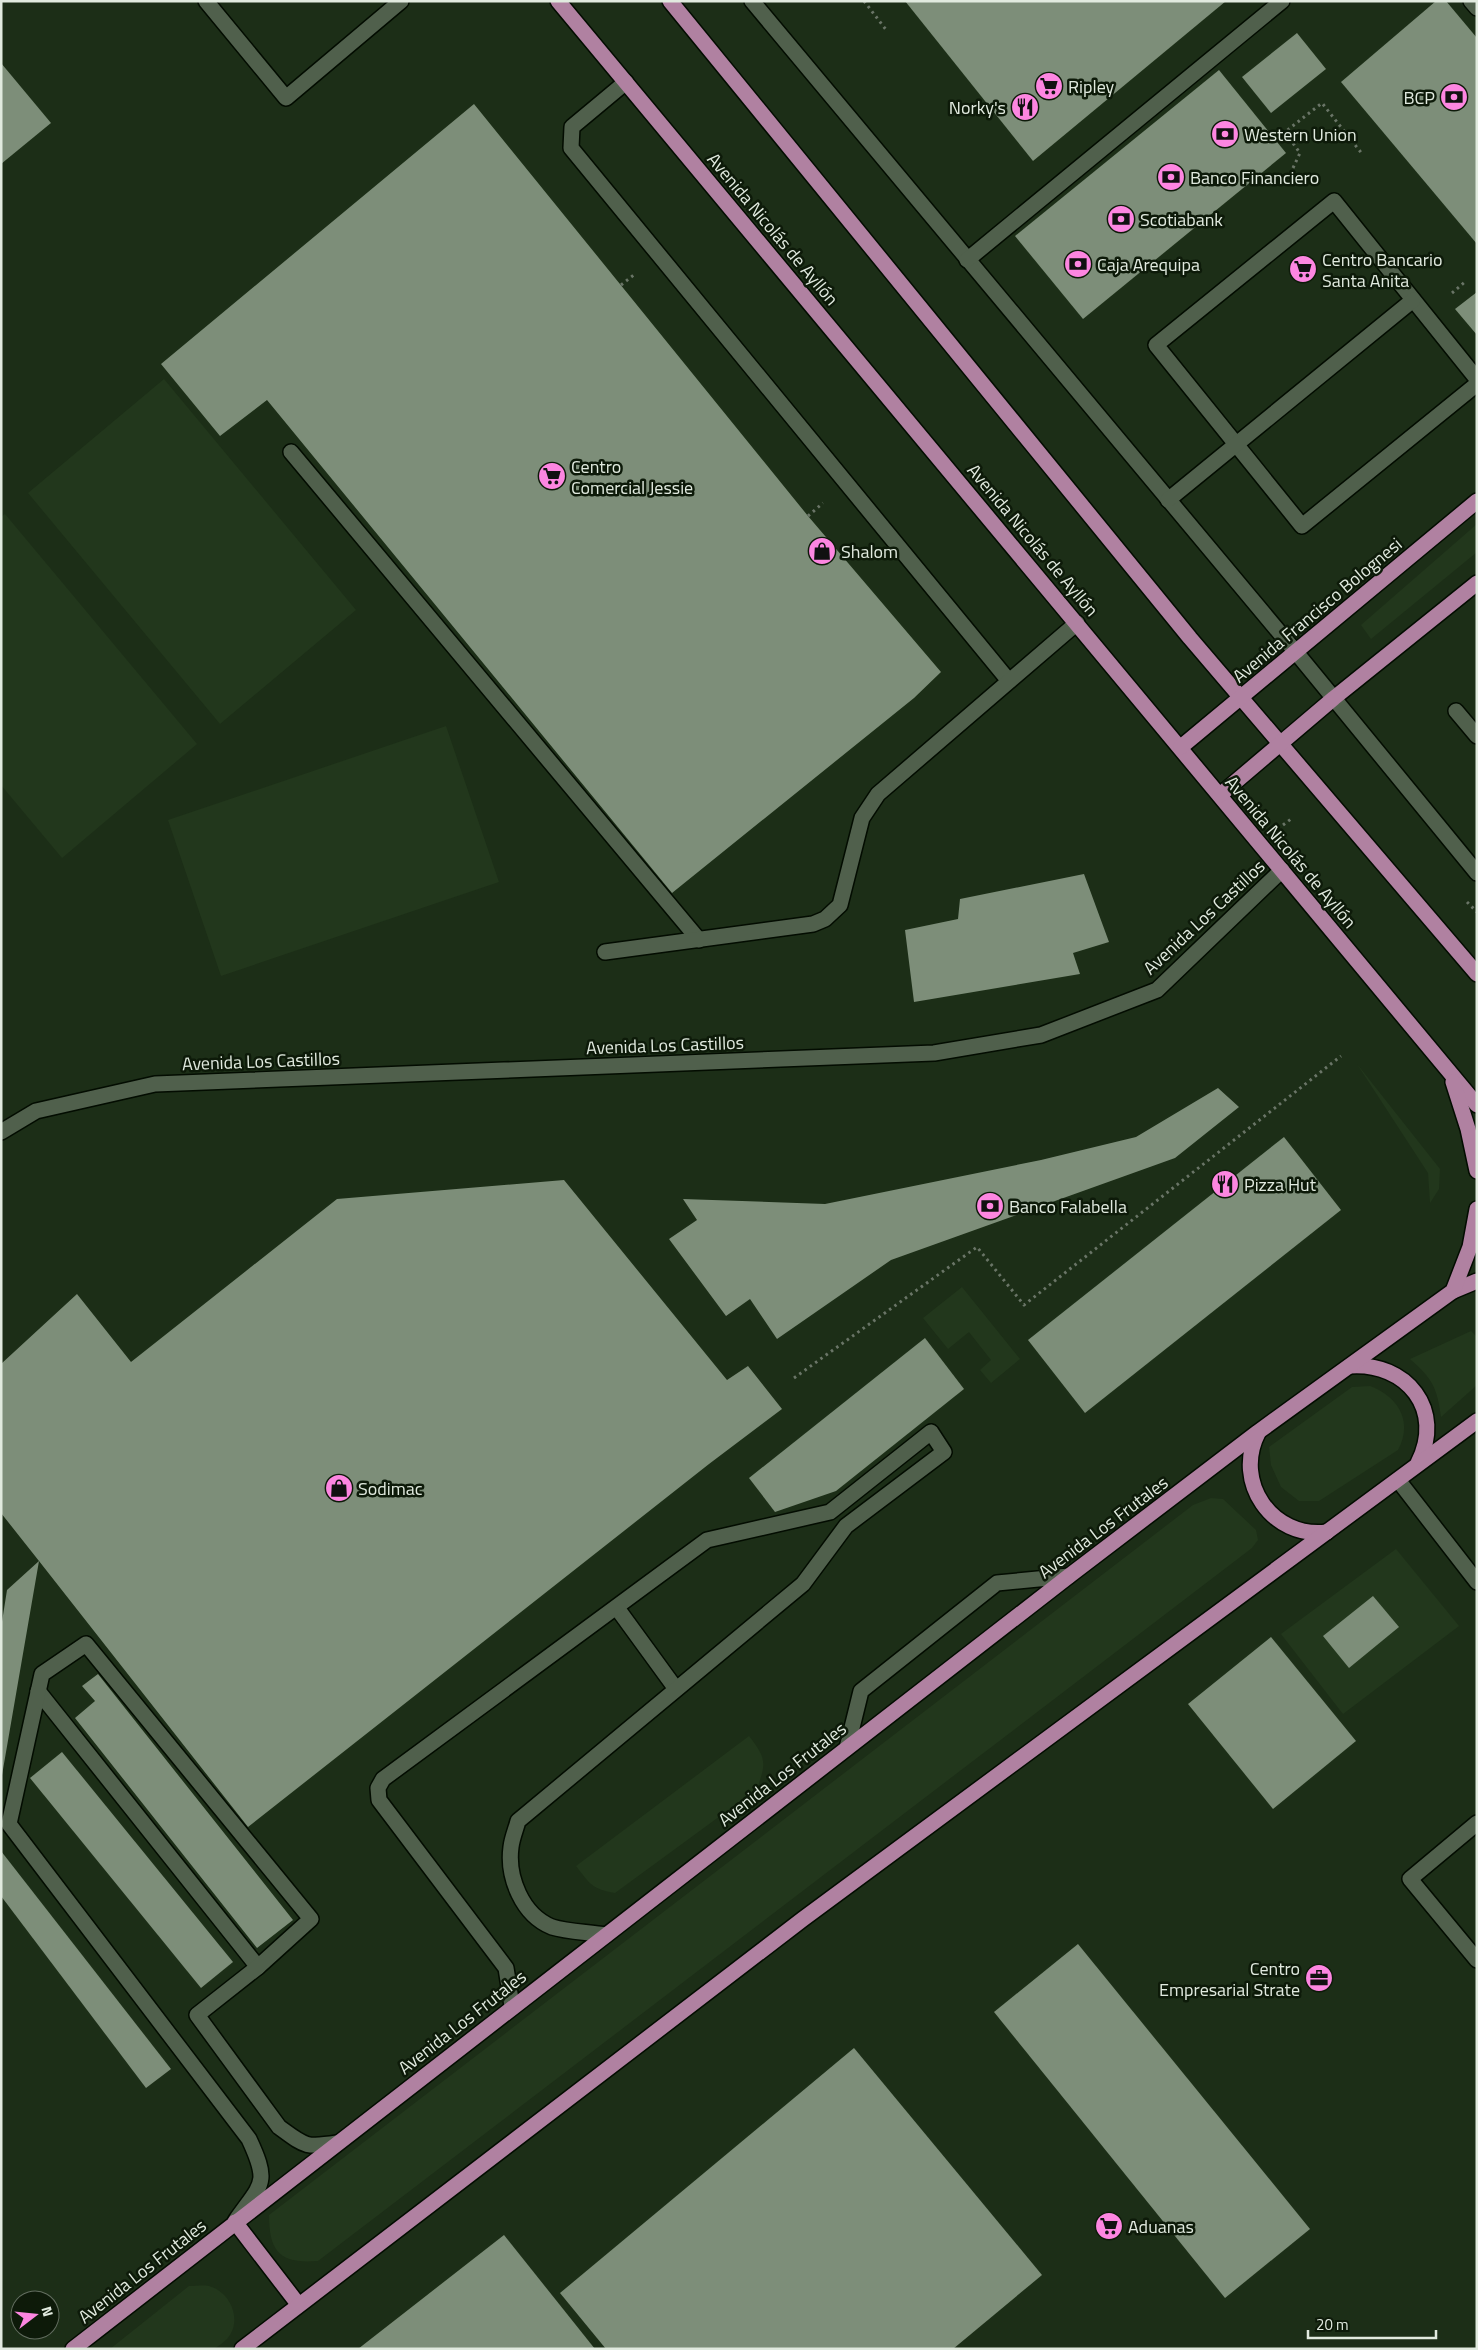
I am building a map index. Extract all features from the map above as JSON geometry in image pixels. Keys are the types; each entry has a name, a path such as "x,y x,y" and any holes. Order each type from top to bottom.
{"main road":[{"name":"Avenida Nicolás de Ayllón","path":"558,1 1477,1104"},
{"path":"670,1 1190,638 1477,974"},
{"name":"Avenida Francisco Bolognesi","path":"1181,747 1477,501"},
{"path":"1220,795 1334,698 1477,583"},
{"path":"1446,1068 1462,1107 1477,1171"},
{"path":"1453,1290 1471,1242 1477,1209"},
{"name":"Avenida Los Frutales","path":"73,2349 512,2006 1258,1432 1453,1290 1477,1281"},
{"path":"1349,1366 1370,1365 1389,1370 1406,1381 1418,1397 1425,1416 1427,1436 1417,1465"},
{"path":"242,2349 298,2304 803,1919 1477,1422"},
{"path":"1258,1432 1250,1450 1250,1470 1258,1499 1271,1515 1288,1526 1307,1532 1327,1532"},
{"path":"235,2222 298,2304"}],"street":[{"path":"206,1 286,98 401,1"},
{"path":"752,1 1295,651 1477,873"},
{"path":"967,260 1282,1"},
{"path":"1471,1 1477,8"},
{"path":"626,82 572,127 571,148 1009,681"},
{"path":"1477,379 1334,201 1156,345 1302,526 1477,384"},
{"path":"1168,500 1413,300"},
{"path":"291,452 699,940"},
{"path":"605,952 813,924 833,913 844,897 862,818 878,794 1077,623"},
{"path":"1456,711 1477,736"},
{"name":"Avenida Los Castillos","path":"1,1132 36,1111 155,1084 934,1053 1041,1035 1156,990 1282,870"},
{"path":"512,2006 506,1968 379,1800 378,1788 384,1779 707,1540 830,1512 930,1432 944,1452 846,1526 803,1584 518,1821 511,1847 511,1873 520,1899 536,1918 553,1927 606,1935"},
{"path":"1398,1480 1477,1582"},
{"path":"847,1748 861,1690 997,1583 1069,1576"},
{"path":"616,1608 676,1689"},
{"path":"235,2222 262,2182 260,2163 249,2139 9,1824 42,1674 86,1644 311,1919 258,1966 197,2015 280,2127 298,2141 312,2147 337,2143"},
{"path":"38,1691 258,1966"},
{"path":"1477,1823 1410,1879 1477,1960"}],"path":[{"path":"864,1 887,30"},
{"path":"1293,168 1300,153 1285,132 1322,103 1363,155"},
{"path":"1452,293 1466,281"},
{"path":"794,1378 977,1248 1024,1305 1341,1056"}],"shaded area":[{"path":"1,1 1477,1 1477,2349 1,2349"},
{"path":"164,379 356,610 220,724 28,493"},
{"path":"5,514 197,744 62,858 1,785 1,517"},
{"path":"1477,524 1477,552 1371,639 1361,625"},
{"path":"446,726 499,882 221,976 168,820"},
{"path":"1357,1064 1440,1169 1439,1189 1430,1203 1428,1173"},
{"path":"962,1287 1020,1359 991,1383 980,1370 991,1360 969,1332 948,1349 923,1318"},
{"path":"1471,1331 1477,1337 1477,1385 1441,1417 1433,1385 1424,1372 1410,1359"},
{"path":"1370,1386 1389,1397 1396,1404 1400,1412 1404,1430 1398,1450 1319,1501 1299,1501 1281,1487 1271,1465 1269,1447 1352,1387"},
{"path":"1211,1498 1223,1499 1256,1530 1258,1540 1252,1548 318,2261 286,2258 275,2247 271,2239 269,2215 1193,1505"},
{"path":"1396,1549 1459,1626 1343,1714 1281,1634"},
{"path":"749,1736 759,1750 763,1761 762,1773 757,1789 615,1893 601,1890 592,1885 576,1866"},
{"path":"189,2286 209,2286 217,2289 229,2301 234,2316 234,2324 232,2332 224,2342 214,2349 110,2349"}],"building":[{"name":"Ripley","path":"905,1 1226,1 1033,161"},
{"path":"1436,1 1446,1 1477,38 1477,244 1341,82"},
{"path":"1297,33 1326,69 1271,113 1242,77"},
{"path":"1,63 51,123 1,164"},
{"path":"1219,70 1286,153 1083,319 1015,236"},
{"name":"Centro Comercial Jessie","path":"474,104 808,516 941,672 914,698 672,893 267,400 220,436 161,364"},
{"path":"1477,292 1477,335 1455,309"},
{"path":"1084,874 1109,942 1073,953 1080,974 914,1002 905,930 958,919 960,899"},
{"path":"1218,1088 1239,1107 1175,1158 891,1260 777,1339 750,1299 726,1316 669,1239 697,1220 683,1199 825,1204 1041,1160 1136,1137"},
{"path":"1284,1137 1341,1210 1085,1413 1028,1340"},
{"name":"Sodimac","path":"564,1180 727,1380 748,1366 782,1409 709,1464 248,1827 1,1513 1,1364 77,1294 131,1362 337,1199"},
{"path":"925,1338 964,1389 836,1491 775,1512 749,1478"},
{"path":"39,1561 1,1781 1,1628 7,1590"},
{"path":"1373,1596 1399,1627 1349,1668 1323,1636"},
{"path":"1271,1637 1356,1741 1273,1809 1188,1704"},
{"path":"98,1674 293,1920 257,1948 75,1718 95,1701 82,1686"},
{"path":"62,1752 233,1962 201,1988 30,1778"},
{"path":"1,1851 171,2069 146,2088 1,1896"},
{"path":"1078,1944 1310,2229 1225,2298 994,2012"},
{"path":"854,2048 1042,2275 953,2349 606,2349 560,2293"},
{"path":"504,2235 595,2349 358,2349"}],"place":[{"name":"Ripley","path":"1049,86"},
{"name":"BCP","path":"1454,97"},
{"name":"Norky's","path":"1025,107"},
{"name":"Western Union","path":"1225,134"},
{"name":"Banco Financiero","path":"1171,177"},
{"name":"Scotiabank","path":"1121,219"},
{"name":"Caja Arequipa","path":"1078,264"},
{"name":"Centro Bancario Santa Anita","path":"1303,269"},
{"name":"Centro Comercial Jessie","path":"552,476"},
{"name":"Shalom","path":"822,551"},
{"name":"Pizza Hut","path":"1225,1184"},
{"name":"Banco Falabella","path":"990,1206"},
{"name":"Sodimac","path":"339,1488"},
{"name":"Centro Empresarial Strate","path":"1319,1978"},
{"name":"Aduanas","path":"1109,2226"}]}
